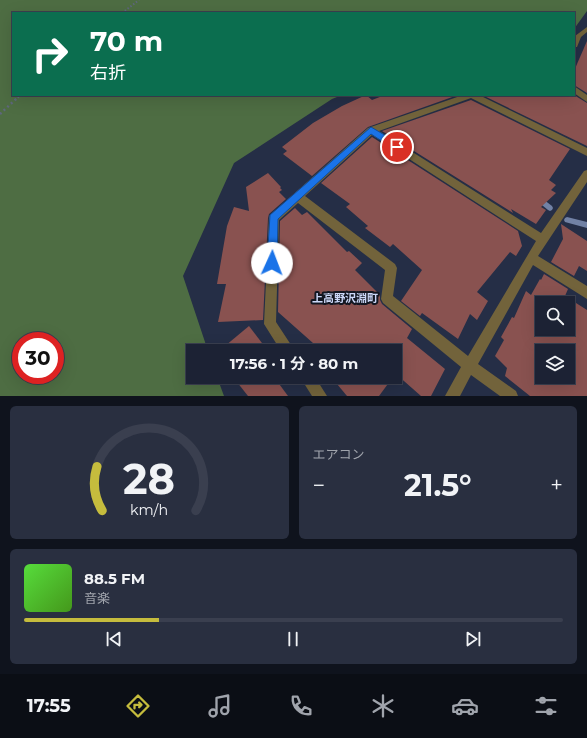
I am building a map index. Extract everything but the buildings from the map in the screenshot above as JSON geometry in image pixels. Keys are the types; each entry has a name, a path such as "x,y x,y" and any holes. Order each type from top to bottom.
{"street":[{"path":"575,43 578,36 587,28"},
{"path":"578,36 587,38"},
{"path":"575,90 587,99"},
{"path":"284,344 270,324 274,218 371,130 469,96"},
{"path":"474,96 587,152"},
{"path":"371,130 543,240"},
{"path":"452,396 531,258 587,176"},
{"path":"297,196 391,268 387,299 470,366 510,396"},
{"path":"531,258 587,293"},
{"path":"312,384 320,396"}],"path":[{"path":"123,12 139,0"},
{"path":"0,114 20,96"}],"green space":[{"path":"0,0 587,0 587,11 575,28 575,12 12,12 12,96 340,96 332,99 234,163 183,276 206,344 186,344 186,384 220,384 224,396 0,396"}],"waterway":[{"path":"539,199 550,208"},
{"path":"567,220 587,225"}],"district":[{"name":"上高野沢淵町","path":"345,298"}],"route":[{"path":"272,263 274,218 297,196 371,130 397,147"}]}
